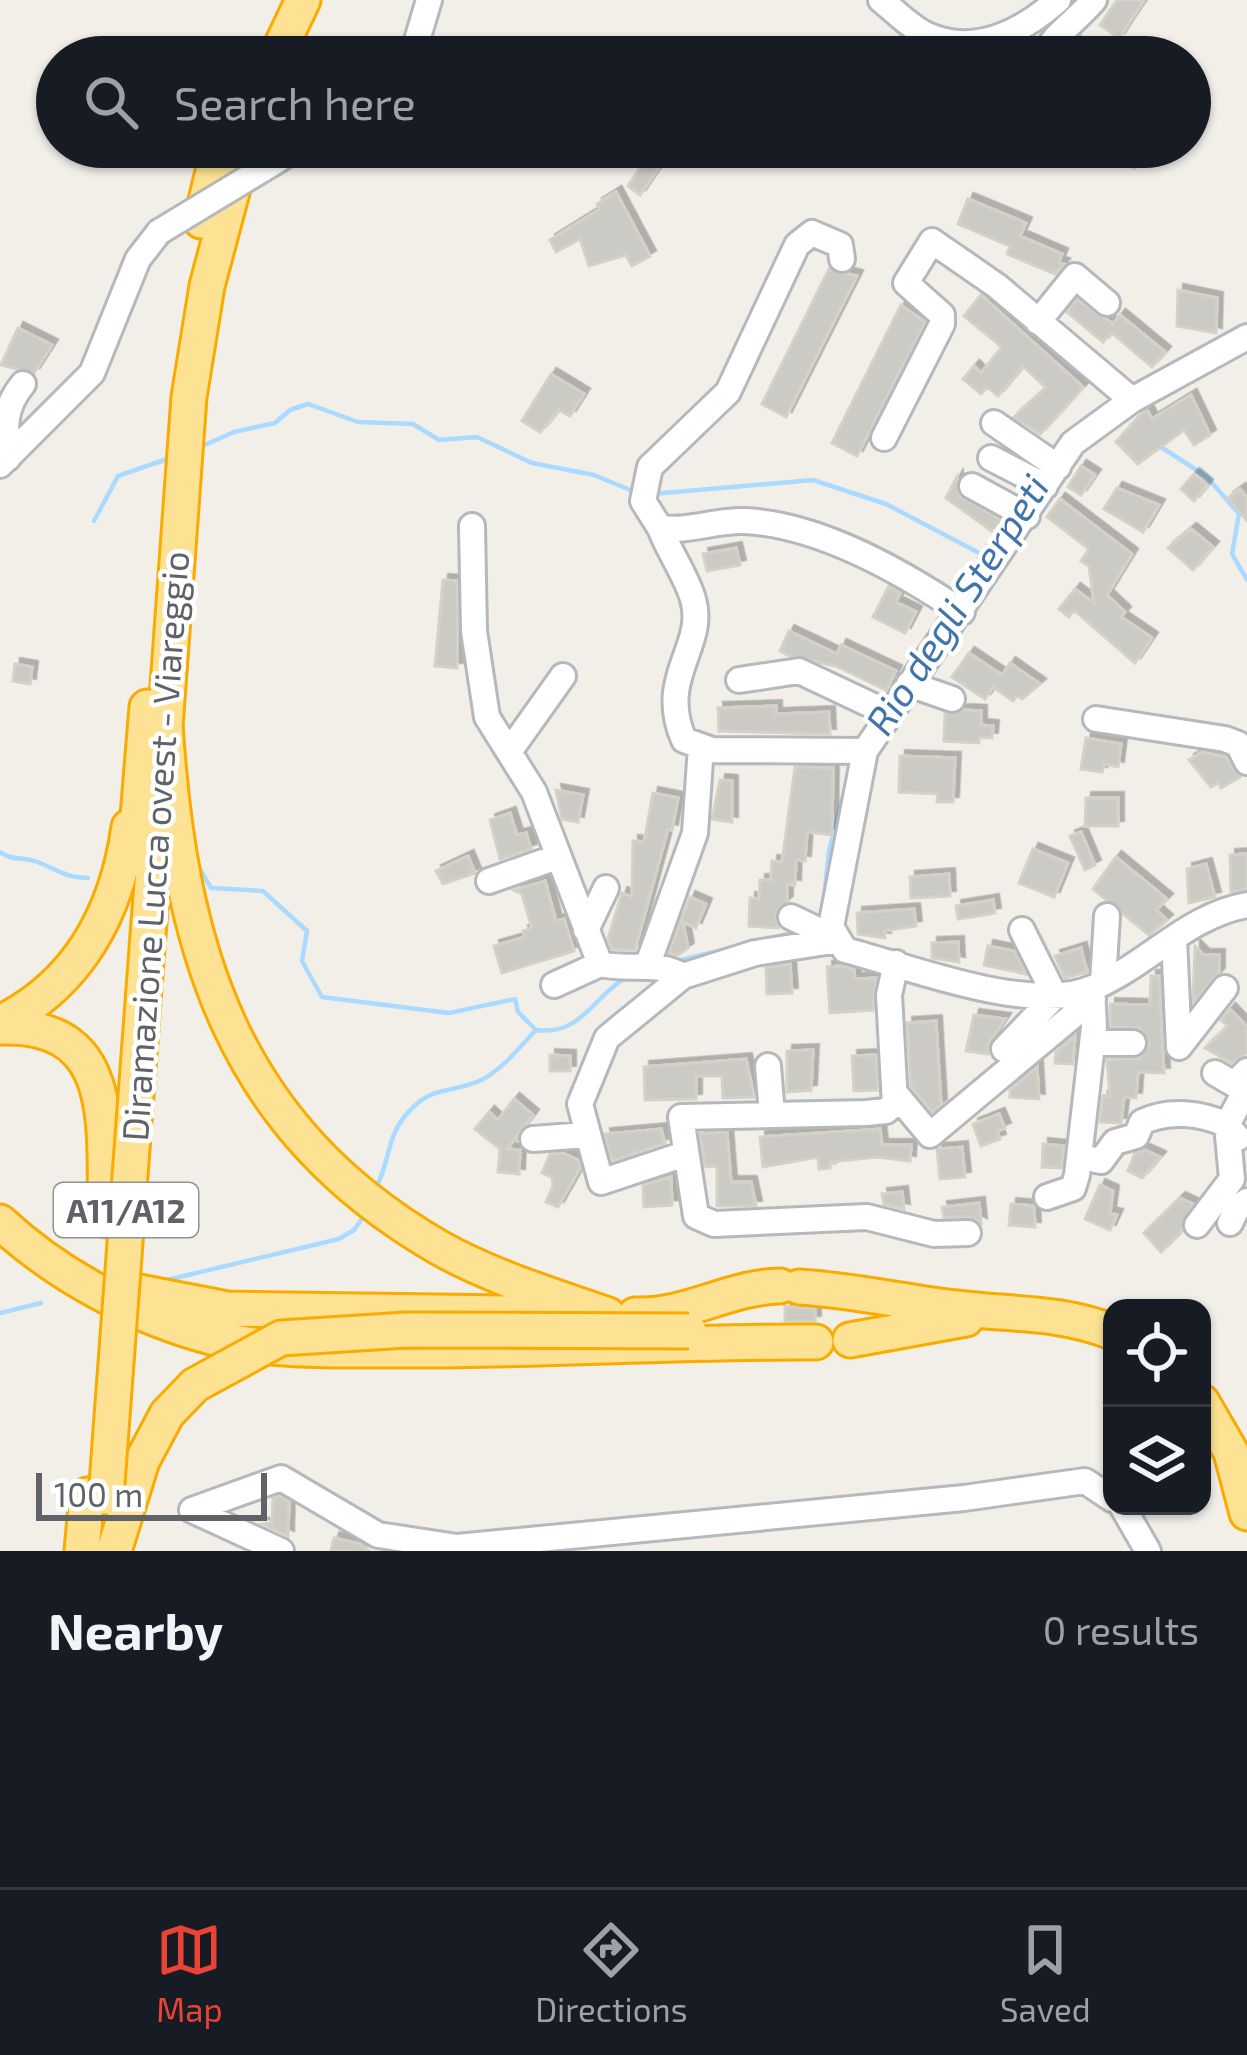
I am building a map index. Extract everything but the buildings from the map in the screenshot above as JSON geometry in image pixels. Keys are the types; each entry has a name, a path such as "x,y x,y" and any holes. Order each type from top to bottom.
{"highway":[{"path":"270,36 278,0"},
{"path":"276,36 303,0"},
{"name":"Diramazione Lucca ovest - Viareggio","path":"82,1551 97,1496 155,724 169,531 167,419 203,260 216,168"},
{"name":"Diramazione Lucca ovest - Viareggio","path":"203,260 252,168"},
{"path":"155,724 182,887 212,987 273,1099 316,1153 356,1191 440,1248 560,1308"},
{"path":"0,1025 44,997 100,930 118,884 155,724"},
{"name":"Diramazione Lucca ovest - Viareggio","path":"102,1551 97,1496 106,1220 139,922"},
{"path":"0,1025 43,1030 66,1042 90,1067 104,1110 106,1220"},
{"path":"0,1222 130,1307 200,1333 319,1349 833,1341 1004,1312"},
{"path":"53,1260 159,1299 227,1309 560,1308 670,1316 754,1287 789,1287 868,1291 1062,1316 1103,1329"},
{"path":"114,1551 142,1461 167,1414 195,1385 281,1338 406,1330 688,1331 723,1341"},
{"path":"1205,1407 1231,1452 1247,1513"}],"street":[{"path":"418,36 429,0"},
{"path":"881,0 932,36"},
{"path":"1054,36 1078,20 1094,0"},
{"path":"1006,36 1044,5"},
{"path":"4,462 92,373 138,259 159,232 242,168"},
{"path":"842,259 840,245 827,236 812,233 797,245 728,392 650,466 643,495 694,601 672,713 684,740 701,746 861,750"},
{"path":"884,438 942,324 942,315 907,283 932,241 1038,322 1127,403"},
{"path":"1038,322 1075,275 1107,303"},
{"path":"685,1154 601,1182 580,1103 594,1060 607,1039 683,976 815,928 831,927 861,750 1045,472 1073,443 1127,403 1247,338"},
{"path":"4,462 4,424 10,399 23,384"},
{"path":"994,423 1045,472"},
{"path":"992,458 1045,472"},
{"path":"972,486 1018,511"},
{"path":"660,528 689,532 741,520 786,528 910,578 954,606"},
{"path":"472,526 474,631 487,717 494,736 511,749 600,964"},
{"path":"739,680 799,671 884,710"},
{"path":"511,749 563,676"},
{"path":"909,684 952,699"},
{"path":"1096,719 1225,739 1238,744 1247,762"},
{"path":"651,965 696,827 701,746"},
{"path":"677,793 696,827"},
{"path":"489,881 557,857"},
{"path":"586,930 606,888"},
{"path":"894,1092 930,1136 1096,990 1214,910 1247,905"},
{"path":"1102,1164 1093,1043 1107,916"},
{"path":"815,928 845,950 1018,994 1055,996 1096,990"},
{"path":"1022,930 1055,996"},
{"path":"1174,939 1179,1048 1225,988"},
{"path":"896,963 889,995 895,1103 886,1111 681,1117 694,1201 702,1223 867,1217 934,1234 968,1233"},
{"path":"554,985 600,964 620,968 651,965 683,976"},
{"path":"1004,1049 1055,996"},
{"path":"1093,1043 1133,1043"},
{"path":"768,1066 772,1114"},
{"path":"1215,1072 1234,1084 1247,1072"},
{"path":"701,1087 703,1116"},
{"path":"1197,1225 1232,1179 1228,1126 1247,1088"},
{"path":"1047,1197 1073,1188 1102,1164 1115,1142 1136,1136 1142,1122 1155,1116 1204,1114 1228,1126 1247,1149"},
{"path":"533,1138 586,1135"},
{"path":"1230,1223 1238,1207 1247,1202"},
{"path":"281,1551 193,1510 281,1478 378,1535 458,1546 1003,1493 1085,1480 1103,1493"},
{"path":"1127,1515 1148,1551"}],"waterway":[{"path":"198,448 234,432 275,423 290,410 308,404 358,422 413,424 439,440 477,437 532,463 594,475 635,492"},
{"name":"Rio degli Sterpeti","path":"1073,429 1092,414"},
{"name":"Rio degli Sterpeti","path":"1158,445 1207,477 1239,514 1232,554 1247,580"},
{"path":"94,521 118,476 170,458"},
{"path":"652,494 813,480 886,504 983,555"},
{"name":"Rio degli Sterpeti","path":"982,556 1009,515"},
{"name":"Rio degli Sterpeti","path":"885,700 945,610"},
{"name":"Rio degli Sterpeti","path":"824,899 829,851 847,781"},
{"path":"0,852 88,878"},
{"path":"198,866 211,888 263,891 307,931 302,961 322,997 449,1013 515,999 518,1012 536,1030"},
{"name":"Rio degli Sterpeti","path":"673,962 796,932"},
{"name":"Rio degli Sterpeti","path":"376,1187 394,1134 422,1099 487,1077 536,1030 576,1021 628,976"},
{"name":"Rio degli Sterpeti","path":"167,1280 339,1239 354,1230 365,1214"},
{"name":"Rio degli Sterpeti","path":"0,1313 41,1303"}]}
